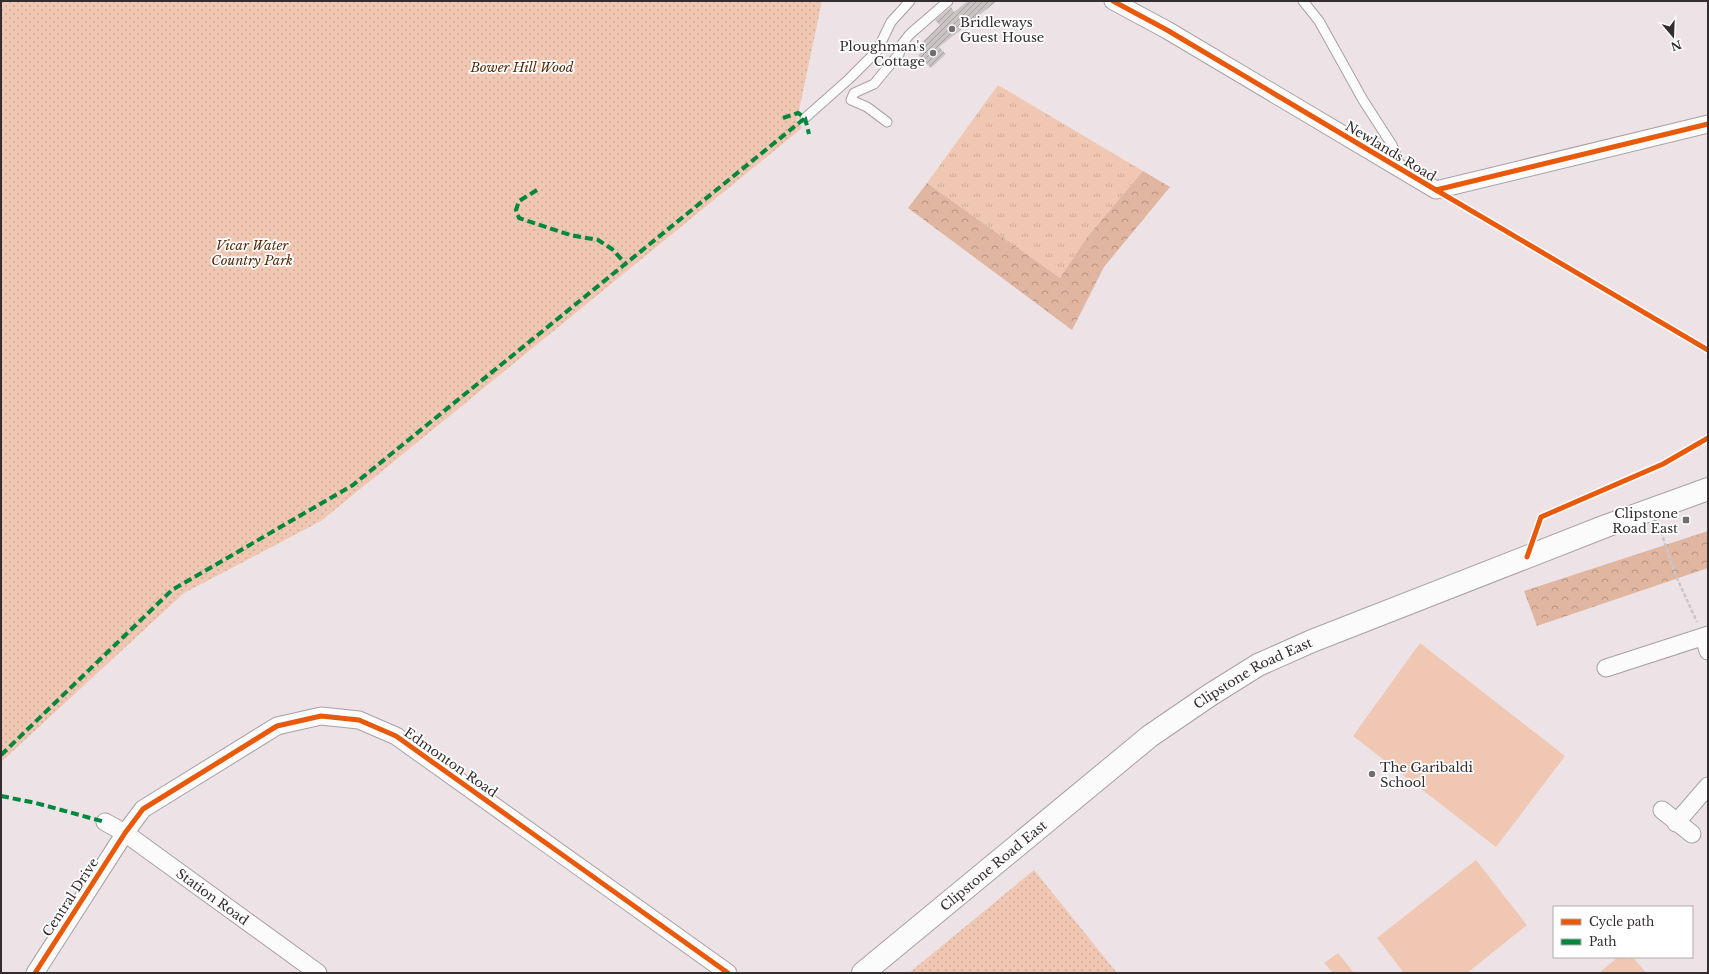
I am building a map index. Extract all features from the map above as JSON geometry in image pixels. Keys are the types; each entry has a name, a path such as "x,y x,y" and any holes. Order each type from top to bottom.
{"main road":[{"name":"Clipstone Road East","path":"863,973 1150,736 1210,695 1258,665 1312,641 1652,509 1708,489"}],"street":[{"name":"Newlands Road","path":"1113,1 1167,30 1436,190 1708,124"},
{"path":"1606,668 1707,641"},
{"name":"Edmonton Road","path":"125,833 143,809 276,726 321,716 359,720 396,736 728,973"},
{"path":"1676,823 1708,786"},
{"path":"1662,810 1676,823 1692,834"},
{"name":"Station Road","path":"105,822 125,833 318,973"},
{"name":"Central Drive","path":"34,973 125,833"}],"lane":[{"path":"805,118 849,79 877,51 891,22 910,1"},
{"path":"887,122 867,107 851,100 854,93 874,84 899,54 902,44 910,34 948,1"},
{"path":"1303,1 1319,21 1363,100 1392,145 1402,171"}],"path":[{"path":"1652,509 1676,576 1707,641"}],"green space":[{"name":"Vicar Water Country Park","path":"1,1 822,1 797,120 802,128 321,521 184,593 1,762"},
{"path":"998,85 1143,171 1088,236 1060,278 927,183"},
{"path":"1143,171 1170,187 1104,267 1072,330 908,208 927,183 1060,278 1088,236"},
{"path":"1708,531 1708,568 1537,626 1524,591"},
{"path":"1420,643 1565,756 1496,847 1353,736"},
{"path":"1476,860 1527,925 1467,973 1404,973 1377,938"},
{"path":"1034,870 1117,973 909,973"},
{"path":"1338,953 1354,973 1333,973 1324,963"},
{"path":"1617,958 1634,958 1646,973 1599,973"}],"building":[{"path":"968,1 997,1 939,47 946,54 931,68 918,55 922,52 917,47 940,25 935,20 951,7 954,12"}],"marked path":[{"path":"783,118 798,113 805,118 809,134"},
{"path":"1,755 172,590 353,485 805,118"},
{"path":"537,190 519,201 516,210 519,218 570,235 598,240 612,249 625,263"},
{"path":"1,796 36,803 105,822"}],"cycle path":[{"path":"1113,1 1167,30 1436,190 1708,124"},
{"path":"1436,190 1708,350"},
{"path":"1527,557 1541,517 1663,464 1708,438"},
{"path":"35,973 125,833 143,809 277,726 321,716 359,720 396,736 728,973"}],"place":[{"name":"Bridleways Guest House","path":"952,29"},
{"name":"Ploughman's Cottage","path":"933,53"},
{"name":"Clipstone Road East","path":"1686,520"},
{"name":"The Garibaldi School","path":"1372,774"}],"park label":[{"name":"Bower Hill Wood","path":"522,67"}]}
